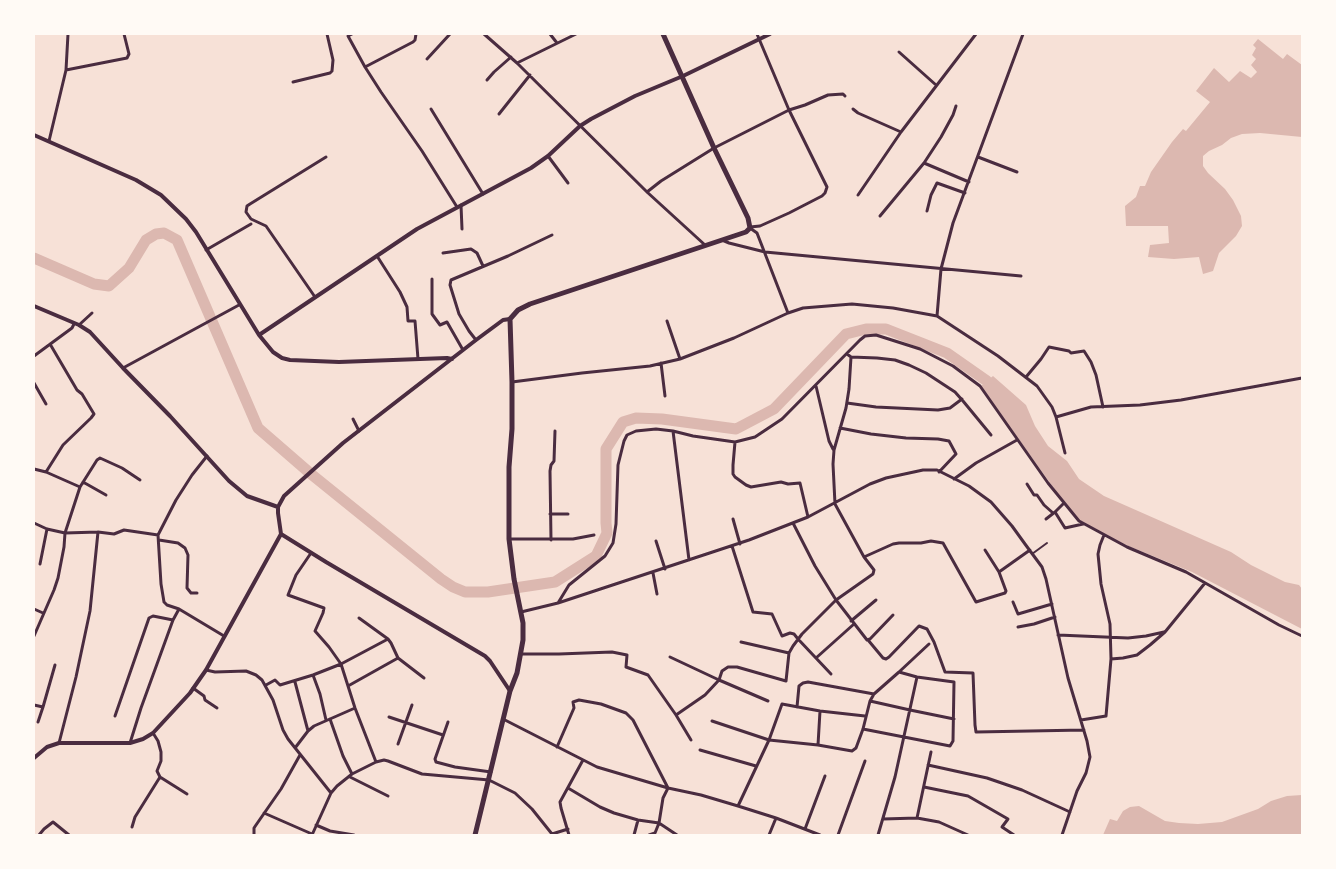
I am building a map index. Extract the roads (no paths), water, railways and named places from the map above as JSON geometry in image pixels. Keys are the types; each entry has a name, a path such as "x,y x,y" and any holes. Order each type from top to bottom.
{"main road":[{"path":"475,835 510,691 517,673 523,640 521,610 514,579 509,539 509,467 512,429 510,319 518,310 530,304 746,232 750,228 748,218 714,148 663,34"}],"street":[{"path":"49,141 66,70 68,34"},
{"path":"66,70 127,58 129,54 124,34"},
{"path":"294,82 332,71 333,60 327,34"},
{"path":"352,34 348,36 380,92 459,206 462,229"},
{"path":"365,67 414,42 416,34"},
{"path":"427,60 450,34"},
{"path":"484,34 530,75 647,192 705,245"},
{"path":"550,34 557,43"},
{"path":"517,63 576,34"},
{"path":"750,228 760,226 789,213 822,196 827,190 789,110 757,34"},
{"path":"258,334 417,229 531,168 548,156 580,126 608,109 683,76 770,34"},
{"path":"858,195 901,132 976,34"},
{"path":"937,316 941,269 953,223 1023,34"},
{"path":"899,52 936,85"},
{"path":"487,80 511,57"},
{"path":"499,114 530,75"},
{"path":"647,192 661,181 714,148 789,110 828,95 843,94 845,96"},
{"path":"880,216 924,162 941,137 956,106"},
{"path":"431,109 483,194"},
{"path":"853,110 901,132"},
{"path":"34,135 136,180 161,195 186,219 258,334 272,352 282,358 338,362 452,359"},
{"path":"548,156 568,183"},
{"path":"315,297 266,226 251,219 246,212 247,206 326,157"},
{"path":"978,157 1017,172"},
{"path":"924,162 969,182"},
{"path":"927,211 931,195 937,183 965,193"},
{"path":"206,250 251,224"},
{"path":"750,228 757,233 788,313"},
{"path":"476,340 460,314 450,285 451,280 552,235"},
{"path":"722,240 765,252 1022,276"},
{"path":"443,253 471,249 477,253 483,266"},
{"path":"377,256 404,300 408,321 415,321 418,359"},
{"path":"432,278 432,314 440,325 447,322 463,350"},
{"path":"123,368 240,304"},
{"path":"512,382 650,366 680,359 803,308 852,304 892,308 937,316 998,356 1037,386 1052,407 1065,453"},
{"path":"34,306 90,332 229,481 247,496 278,507"},
{"path":"34,356 92,313"},
{"path":"34,758 48,747 59,743 130,743 143,739 153,733 194,688 206,670 281,534 278,507 283,497 359,431 476,340 503,320 510,319"},
{"path":"667,321 680,359"},
{"path":"558,603 569,585 605,556 613,543 616,524 618,465 624,441 628,435 636,431 656,430 673,431 692,436 735,442 756,437 777,423 849,355 860,340 865,336 876,336 920,349 953,366 980,386 1048,483 1075,517 1084,524 1128,548 1186,572 1302,636"},
{"path":"46,472 62,445 94,414 82,394 77,390 50,344"},
{"path":"1026,377 1048,347 1071,353 1084,350 1092,362 1103,407"},
{"path":"849,355 895,360 926,373 955,392 991,435"},
{"path":"676,716 705,695 728,667 737,667 784,681 787,678 789,653 798,639 836,600 873,574 874,570 864,557 834,504 834,450 849,389 849,355"},
{"path":"661,363 665,396"},
{"path":"1056,417 1091,407 1140,405 1181,400 1302,378"},
{"path":"34,383 46,404"},
{"path":"816,386 829,441 834,450"},
{"path":"846,404 938,410 950,408 962,399"},
{"path":"353,420 359,431"},
{"path":"840,428 871,434 906,438 938,438 949,441 956,454 939,472"},
{"path":"551,540 550,468 554,460 555,431"},
{"path":"673,431 690,560"},
{"path":"954,479 976,462 1017,440"},
{"path":"735,442 733,474 735,477 751,487 781,482 788,484 800,483 808,517"},
{"path":"207,456 192,474 158,535 163,600 224,636"},
{"path":"34,636 58,578 65,533 80,487 97,460 100,458 122,468 140,480"},
{"path":"34,469 46,472 80,487"},
{"path":"521,610 558,603 740,544 808,517 870,484 886,478 923,470 936,470 969,486 991,502 1012,526 1042,567 1068,678 1090,757 1086,773 1077,791 1062,835"},
{"path":"83,482 106,495"},
{"path":"1027,484 1034,495 1037,494 1044,505 1054,512 1066,528 1084,524"},
{"path":"1046,519 1064,503"},
{"path":"550,514 568,514"},
{"path":"733,519 740,544"},
{"path":"34,523 47,529 65,533 98,532 114,534 124,530 158,535"},
{"path":"793,523 815,566 836,600 883,658 889,657 919,626 927,630 934,642 945,672 973,673 976,732 1084,730"},
{"path":"40,564 47,529"},
{"path":"59,743 90,611 98,532"},
{"path":"281,534 485,656 510,691"},
{"path":"1081,720 1106,716 1111,659 1110,624 1101,584 1098,554 1104,535"},
{"path":"509,539 580,539 581,537 594,536"},
{"path":"159,540 178,543 185,548 188,555 187,588 191,592 197,593"},
{"path":"656,541 665,569"},
{"path":"864,557 893,544 932,541 943,543 976,602 1005,593 1006,591 999,572 985,550"},
{"path":"732,546 753,612 772,614 782,636 790,633 794,634 831,674"},
{"path":"311,552 296,576 288,595 324,608 315,631 341,664 355,708 376,762"},
{"path":"999,572 1031,552"},
{"path":"653,573 657,594"},
{"path":"1111,659 1137,655 1165,632 1205,583"},
{"path":"816,658 876,600"},
{"path":"1013,602 1018,614 1052,604"},
{"path":"34,609 43,614"},
{"path":"130,743 172,620 179,609"},
{"path":"868,640 893,615"},
{"path":"115,716 149,618 153,616 172,620"},
{"path":"1018,626 1041,622 1055,617"},
{"path":"359,618 388,639 398,658 424,678"},
{"path":"1058,635 1128,638 1165,632"},
{"path":"266,686 275,680 280,685 295,682 341,664 388,639"},
{"path":"741,642 789,653"},
{"path":"712,721 769,740 855,750 863,729 870,701 874,694 929,644"},
{"path":"520,654 612,652 627,656 626,667 648,674 691,740"},
{"path":"670,657 768,701"},
{"path":"348,686 398,658"},
{"path":"38,722 55,665"},
{"path":"206,670 215,672 246,672 262,680 273,700 285,734 330,793"},
{"path":"863,729 950,746 953,741 954,682 917,677 899,672"},
{"path":"313,675 351,776 388,796"},
{"path":"878,835 896,776 917,677"},
{"path":"295,682 308,731"},
{"path":"797,707 799,686 808,682 874,694"},
{"path":"194,688 204,696 205,700 217,708"},
{"path":"557,747 574,708 574,702 579,700 601,704 626,712 633,720 668,788"},
{"path":"870,701 954,719"},
{"path":"738,806 769,740 782,704 865,716"},
{"path":"34,705 43,707"},
{"path":"398,744 412,705"},
{"path":"295,748 314,726 355,708"},
{"path":"818,745 820,711"},
{"path":"389,717 443,735"},
{"path":"503,719 597,767 738,806 820,835"},
{"path":"448,722 435,759 436,762 449,766 491,772"},
{"path":"153,733 158,741 161,752 161,761 157,771 160,776 187,794"},
{"path":"700,750 756,766"},
{"path":"917,818 931,752"},
{"path":"254,835 254,828 281,789 300,755"},
{"path":"569,835 560,805 583,760"},
{"path":"264,813 312,835 330,793 337,786 376,762 388,761 422,774 489,780 515,793 532,809 552,834 568,829"},
{"path":"838,835 865,761"},
{"path":"928,765 994,780 1070,812"},
{"path":"132,828 135,817 160,776"},
{"path":"805,829 825,776"},
{"path":"924,787 968,796 1008,819 1002,828 1014,835"},
{"path":"568,788 600,807 638,820 659,823 677,835"},
{"path":"649,835 655,834 659,823 662,798 668,788"},
{"path":"769,835 776,818"},
{"path":"883,819 917,818 939,822 968,835"},
{"path":"634,835 638,820"},
{"path":"39,835 53,822 69,835"},
{"path":"316,825 330,831 354,835"}],"lane":[{"path":"1031,552 1047,543"}],"waterway":[{"path":"34,258 94,284 109,286 129,268 146,240 156,234 164,233 177,240 258,428 311,474 441,579 465,592 488,592 555,582 596,556 607,533 606,449 623,422 636,418 662,419 736,429 774,409 846,334 866,329 886,329 947,353 987,381"}]}
